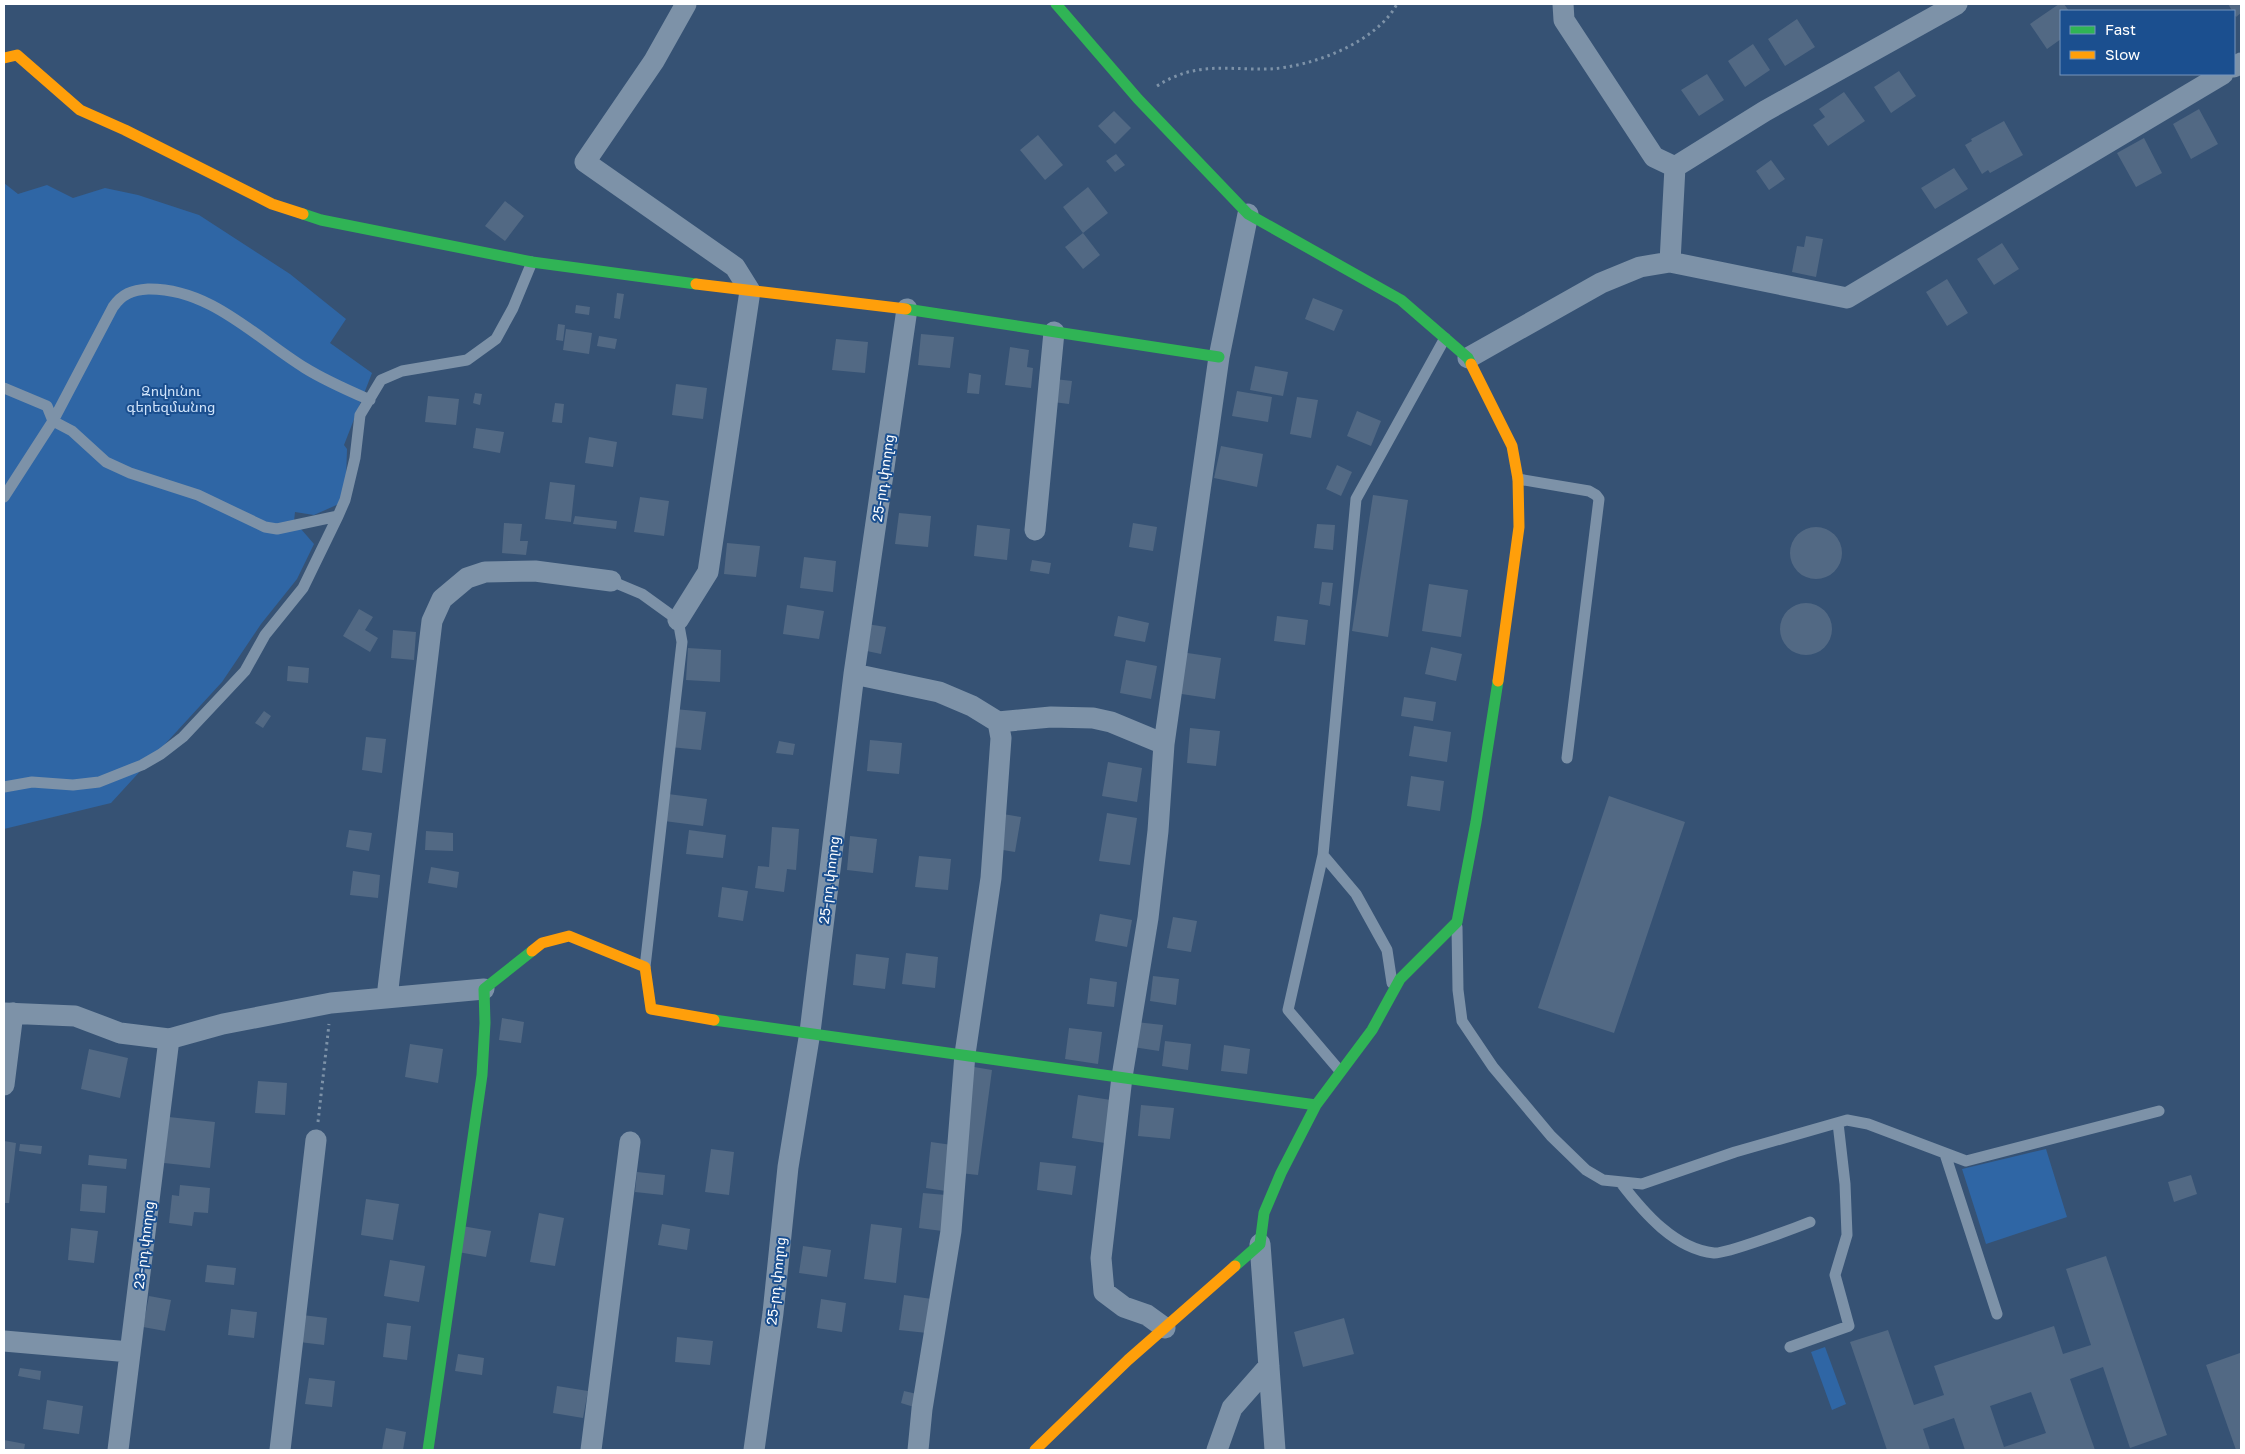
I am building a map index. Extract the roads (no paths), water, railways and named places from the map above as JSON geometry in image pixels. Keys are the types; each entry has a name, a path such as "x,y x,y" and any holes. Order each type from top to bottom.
{"street":[{"path":"678,620 708,572 750,291 735,267 586,162 654,61 686,4"},
{"path":"1056,4 1138,99 1248,214 1401,300 1468,358 1512,446 1518,479 1519,527 1503,650 1476,822 1457,922 1400,980 1372,1030 1316,1105 1281,1174 1264,1214 1260,1244 1275,1450"},
{"path":"1563,4 1564,20 1654,157 1675,167"},
{"path":"1675,167 1765,111 1957,4"},
{"path":"4,58 17,55 80,110 125,130 272,204 322,220 532,262 750,291 907,309 1219,357"},
{"path":"1468,358 1601,283 1640,267 1670,262 1847,298 2221,75"},
{"path":"1670,262 1675,167"},
{"path":"1165,1328 1147,1315 1124,1307 1104,1292 1101,1258 1122,1077 1149,908 1158,831 1164,744 1219,357 1248,214"},
{"name":"25-րդ փողոց","path":"754,1450 774,1313 788,1167 810,1032 854,674 907,309"},
{"path":"1035,530 1054,332"},
{"path":"387,996 432,621 442,598 467,578 485,572 535,571 611,581"},
{"path":"854,674 939,692 972,706 998,722 1050,717 1093,718 1111,722 1164,744"},
{"path":"918,1450 922,1409 951,1231 965,1054 991,878 1002,738 998,722"},
{"path":"4,1085 8,1013 75,1016 120,1033 169,1039 232,1022 331,1003 387,996 484,989 542,943 569,936 645,967 651,1009 752,1026 810,1032 1316,1105"},
{"path":"428,1450 482,1074 485,1023 484,989"},
{"name":"23-րդ փողոց","path":"118,1450 169,1039"},
{"path":"280,1450 316,1140"},
{"path":"591,1450 630,1142"},
{"path":"1035,1450 1128,1360 1260,1244"},
{"path":"4,1341 130,1352"},
{"path":"1217,1450 1232,1408 1269,1366"}],"lane":[{"path":"4,787 32,782 72,785 99,782 142,765 161,754 183,737 245,671 265,634 303,588 346,500 355,458 360,416 381,380 402,371 467,360 496,339 513,308 532,262"},
{"path":"4,497 53,421 113,307 120,297 141,289 160,289 188,294 207,303 233,318 303,367 334,385 370,400"},
{"path":"1340,1072 1288,1010 1323,855 1356,499 1445,338"},
{"path":"4,388 47,406 53,421 72,431 106,462 130,473 198,495 265,527 277,528 338,516"},
{"path":"1518,479 1589,492 1596,495 1598,499 1567,758"},
{"path":"611,581 642,594 678,620 682,642 645,967"},
{"path":"1323,855 1356,894 1387,950 1394,990"},
{"path":"1457,922 1458,990 1462,1021 1493,1066 1551,1136 1586,1170 1603,1180 1642,1184 1735,1152 1847,1120 1868,1124 1966,1161 2159,1111"},
{"path":"1790,1347 1849,1326 1835,1275 1847,1235 1838,1123"},
{"path":"1945,1154 1997,1314"},
{"path":"1621,1183 1640,1209 1678,1241 1716,1253 1810,1222"}],"park label":[{"name":"Զովունու գերեզմանոց","path":"171,400"}]}
